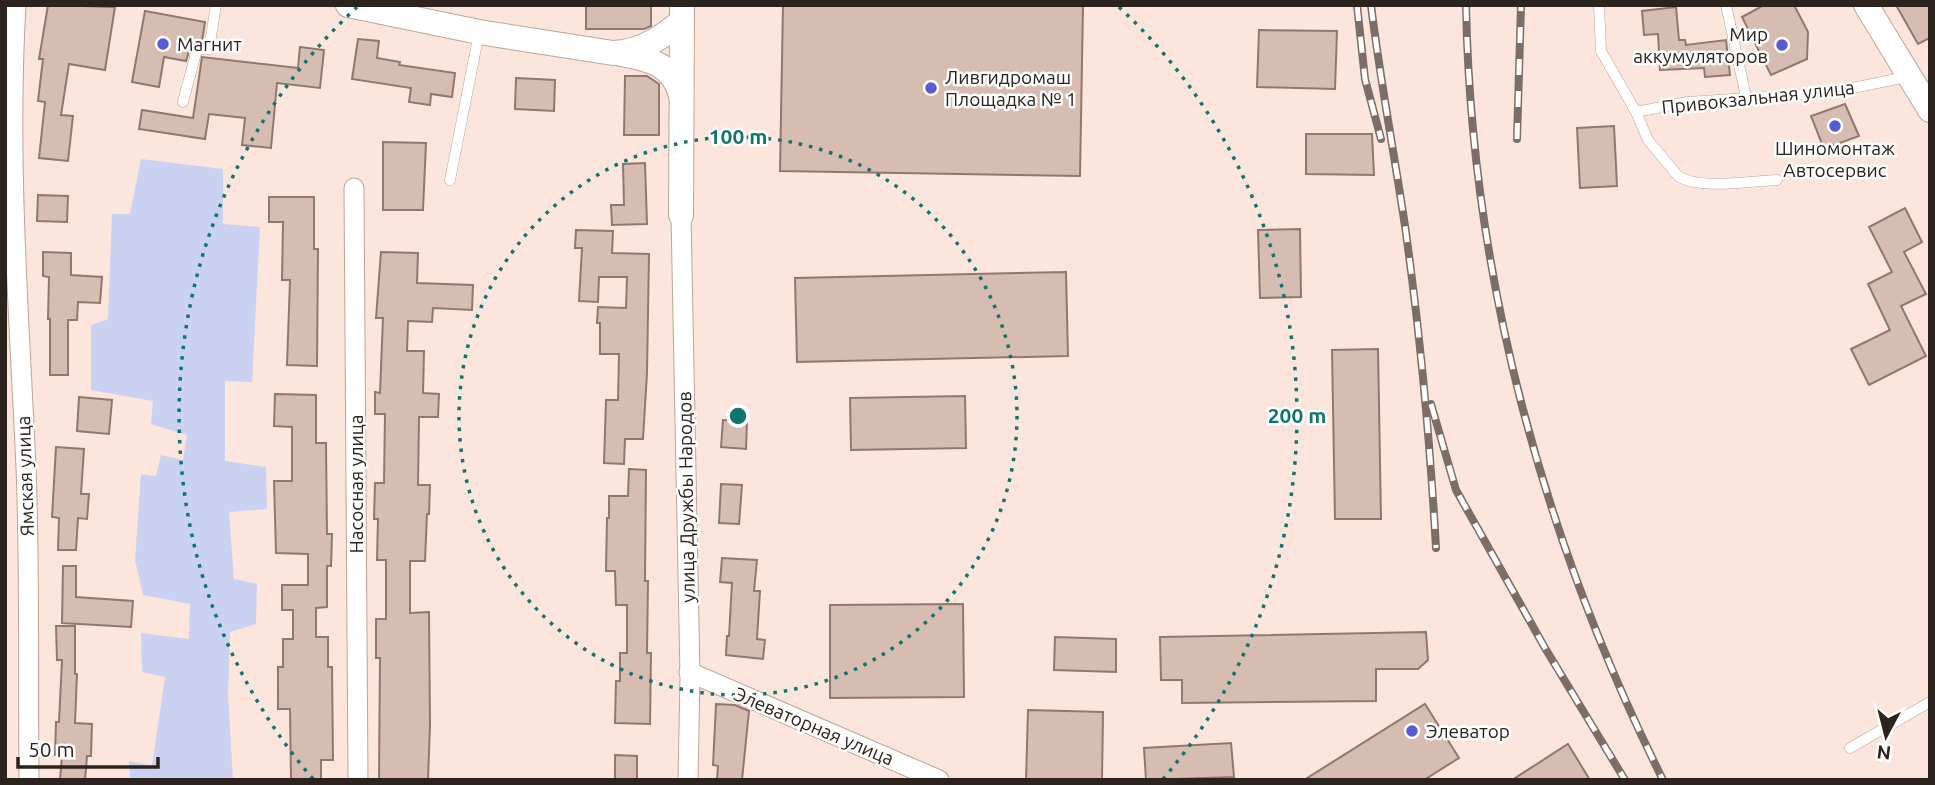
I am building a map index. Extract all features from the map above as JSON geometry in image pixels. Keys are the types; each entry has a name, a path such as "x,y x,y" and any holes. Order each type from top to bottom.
{"street":[{"name":"Ямская улица","path":"16,5 9,57 26,471 29,780"},
{"path":"348,5 479,32 652,61 666,68 676,80 681,95"},
{"path":"1866,5 1930,110"},
{"path":"613,53 628,52 648,45 682,13"},
{"path":"681,215 682,13"},
{"name":"Насосная улица","path":"354,188 358,780"},
{"name":"улица Дружбы Народов","path":"681,215 689,672 688,780"},
{"name":"Элеваторная улица","path":"689,672 939,780"}],"lane":[{"path":"183,102 197,49 209,49 216,5"},
{"name":"Привокзальная улица","path":"1599,5 1601,51 1636,112 1687,102 1811,94 1910,76"},
{"path":"1726,5 1746,97"},
{"path":"450,180 479,32"},
{"path":"1636,112 1648,140 1684,180 1711,183 1777,180"},
{"path":"1850,748 1930,702"}],"shaded area":[{"path":"141,159 223,169 223,224 260,227 252,382 225,381 225,461 266,467 267,509 229,512 234,579 257,584 256,624 230,632 228,694 233,780 130,780 129,761 152,766 165,677 142,672 141,633 189,639 190,604 143,595 135,560 141,474 156,476 161,455 183,460 187,435 151,424 153,401 91,390 91,325 108,319 112,214 130,214"}],"building":[{"path":"48,5 115,7 105,70 69,64 61,115 73,116 68,161 39,158 45,102 38,101 43,59 39,59"},
{"path":"586,5 651,5 651,26 644,29 586,29"},
{"name":"Ливгидромаш Площадка № 1","path":"783,5 1083,5 1080,176 780,171"},
{"name":"Мир аккумуляторов","path":"1764,5 1794,5 1808,32 1807,59 1771,75 1742,17"},
{"path":"1896,5 1930,5 1930,38 1918,44"},
{"path":"1676,7 1679,40 1685,40 1686,45 1726,40 1730,75 1705,77 1704,68 1660,70 1658,34 1644,35 1642,11"},
{"path":"145,11 205,22 202,42 191,45 186,61 164,57 159,87 132,82"},
{"path":"1259,30 1337,31 1335,89 1257,87"},
{"path":"358,39 379,41 377,58 400,62 399,65 455,73 452,97 431,94 430,105 409,102 411,88 352,79"},
{"path":"300,47 324,50 320,88 277,83 271,148 242,145 245,118 209,114 205,139 139,129 142,110 193,118 202,57 298,68"},
{"path":"625,76 647,76 659,84 659,135 624,135"},
{"path":"516,78 555,80 554,111 515,109"},
{"name":"Шиномонтаж Автосервис","path":"1845,104 1859,136 1824,149 1811,116"},
{"path":"1614,126 1617,186 1580,188 1577,128"},
{"path":"1306,134 1372,134 1374,175 1306,174"},
{"path":"383,142 426,143 423,210 383,210"},
{"path":"645,163 647,224 612,225 611,205 624,205 623,164"},
{"path":"38,195 68,196 67,222 37,221"},
{"path":"269,197 314,197 314,249 318,249 317,366 287,365 290,280 282,280 283,222 269,222"},
{"path":"1905,208 1922,242 1904,252 1926,294 1901,306 1926,356 1869,385 1851,349 1890,330 1868,284 1892,272 1869,227"},
{"path":"1300,229 1301,297 1260,298 1258,230"},
{"path":"576,230 613,231 612,253 649,254 643,439 625,439 624,464 604,463 606,400 618,400 619,354 600,354 600,323 597,323 598,307 626,308 627,277 599,277 598,302 579,301 582,248 575,248"},
{"path":"43,252 71,253 71,275 102,277 100,303 78,302 77,320 68,320 68,375 50,375 49,277 43,276"},
{"path":"381,252 418,253 417,283 473,285 472,310 433,308 432,322 408,321 407,351 424,351 423,393 439,394 438,417 419,417 418,485 430,485 429,514 425,561 410,561 410,613 429,612 428,780 379,780 380,658 376,658 376,619 386,619 386,560 377,560 378,519 374,519 375,483 384,483 385,414 375,414 375,392 380,393 383,318 376,318"},
{"path":"1066,272 1068,356 797,362 795,278"},
{"path":"1378,349 1381,519 1335,519 1332,350"},
{"path":"275,394 316,395 316,443 326,443 327,534 332,534 331,566 327,566 327,607 316,608 316,637 328,637 328,667 332,667 333,760 321,760 321,780 291,780 290,709 278,709 278,667 283,667 283,639 293,639 293,610 282,610 282,585 308,585 308,554 276,553 274,481 292,481 292,427 274,426"},
{"path":"965,396 966,448 851,450 850,398"},
{"path":"79,397 112,400 109,434 77,431"},
{"path":"723,420 747,422 746,449 721,447"},
{"path":"56,447 84,449 81,494 89,494 87,519 78,518 76,550 58,550 59,518 52,517"},
{"path":"629,469 646,470 645,581 648,581 647,653 651,653 650,724 615,723 620,653 627,653 627,605 616,605 615,571 606,571 607,518 609,496 628,496"},
{"path":"721,484 742,485 739,524 719,523"},
{"path":"722,558 757,560 754,591 760,591 757,639 765,640 763,659 726,655 732,583 720,582"},
{"path":"63,566 76,566 76,597 133,601 131,627 62,623"},
{"path":"963,604 964,697 830,698 830,605"},
{"path":"56,626 75,626 75,723 92,724 91,756 87,756 85,780 60,780 62,755 55,755 62,660 57,660"},
{"path":"1426,632 1428,660 1418,669 1376,669 1376,701 1182,703 1182,680 1161,680 1160,637"},
{"path":"1055,637 1116,639 1116,672 1054,670"},
{"path":"716,704 735,705 749,711 742,780 717,780 718,766 713,765"},
{"name":"Элеватор","path":"1425,704 1459,758 1424,780 1304,780"},
{"path":"1028,710 1103,712 1102,780 1026,780"},
{"path":"1231,743 1234,777 1146,780 1144,748"},
{"path":"1568,744 1590,780 1512,780"},
{"path":"615,755 637,756 637,780 615,780"}],"railway":[{"path":"1357,5 1365,79 1381,139"},
{"path":"1371,5 1415,306 1428,427 1436,548"},
{"path":"1466,5 1471,106 1482,206 1499,305 1521,403 1549,500 1582,595 1620,689 1663,780"},
{"path":"1517,139 1521,5"},
{"path":"1431,404 1456,490 1545,648 1625,780"}],"place":[{"name":"Магнит","path":"163,44"},
{"name":"Мир аккумуляторов","path":"1782,45"},
{"name":"Ливгидромаш Площадка № 1","path":"931,88"},
{"name":"Шиномонтаж Автосервис","path":"1835,126"},
{"name":"Элеватор","path":"1412,731"}]}
